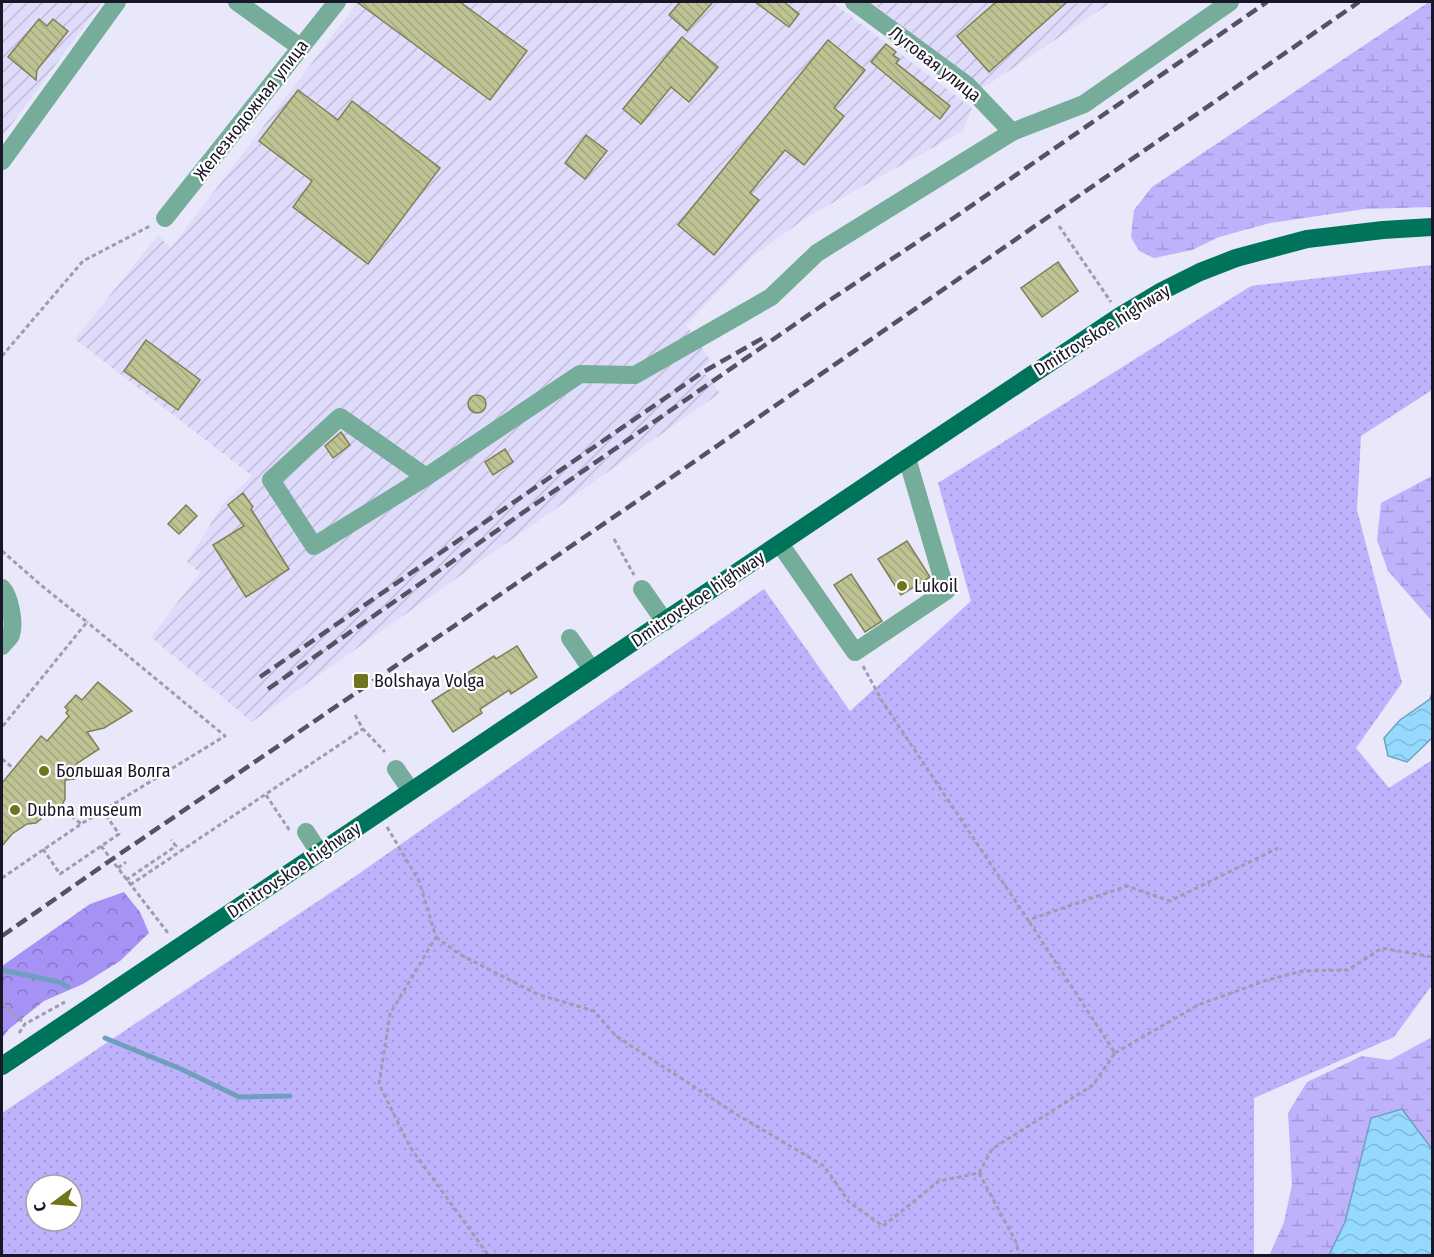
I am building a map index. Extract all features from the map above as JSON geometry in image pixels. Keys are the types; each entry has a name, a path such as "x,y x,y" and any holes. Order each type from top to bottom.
{"main road":[{"name":"Dmitrovskoe highway","path":"2,1066 907,458 1120,316 1162,291 1200,272 1236,258 1307,239 1432,227"}],"street":[{"path":"2,161 117,2"},
{"path":"237,2 300,47"},
{"name":"Железнодожная улица","path":"165,218 337,2"},
{"name":"Луговая улица","path":"854,2 967,85 1012,132"},
{"path":"426,477 340,417 271,480 314,546 426,477 580,374 635,375 771,297 817,253 1012,132 1084,104 1230,2"},
{"path":"780,544 855,652 946,591 907,458"},
{"path":"2,588 12,613 11,635 2,646"},
{"path":"642,590 664,622"},
{"path":"570,638 592,670"},
{"path":"396,769 411,791"},
{"path":"300,835 319,852"}],"path":[{"path":"2,356 83,261 165,218"},
{"path":"1059,226 1120,316"},
{"path":"614,539 642,590"},
{"path":"2,551 225,736 81,824 2,878"},
{"path":"2,727 87,622"},
{"path":"855,652 882,701 1115,1053"},
{"path":"354,715 363,729 385,752"},
{"path":"130,885 363,729"},
{"path":"2,759 13,768"},
{"path":"266,795 300,835"},
{"path":"60,806 81,824"},
{"path":"43,849 60,874 119,834 103,810"},
{"path":"379,813 419,881 436,937 459,954 537,994 594,1011 616,1036 736,1114 824,1166 849,1202 883,1226 939,1181 980,1173"},
{"path":"126,880 176,846 171,840"},
{"path":"101,846 171,937"},
{"path":"1028,920 1127,886 1170,902 1278,848"},
{"path":"117,869 126,862"},
{"path":"436,937 390,1014 379,1084 410,1148 489,1256"},
{"path":"980,1173 992,1149 1093,1085 1115,1053 1198,1005 1267,980 1303,971 1348,970 1382,948 1432,957"},
{"path":"2,1003 25,1024"},
{"path":"980,1173 1016,1242 1019,1256"}],"shaded area":[{"path":"2,2 102,2 2,137"},
{"path":"358,2 832,2 972,108 963,131 807,217 752,257 686,325 711,361 701,369 720,393 252,722 151,637 200,573 187,562 223,504 252,476 75,339 158,235 171,248"},
{"path":"871,2 1112,2 983,88"}],"green space":[{"path":"1432,2 1432,207 1365,209 1270,223 1219,237 1192,250 1154,258 1139,251 1131,237 1134,210 1152,187"},
{"path":"1432,265 1432,390 1361,436 1357,510 1402,683 1356,748 1389,788 1432,760 1432,985 1394,1037 1254,1098 1254,1255 2,1255 2,1113 357,875 764,589 850,711 971,601 938,483 1251,286"},
{"path":"1432,476 1432,621 1388,571 1377,540 1381,503"},
{"path":"124,892 140,912 149,933 120,961 83,984 44,1001 9,1029 2,1038 2,966 90,904"},
{"path":"1432,1037 1432,1149 1371,1118 1345,1222 1329,1255 1269,1256 1284,1222 1292,1185 1288,1113 1307,1082 1362,1056 1390,1060"}],"water":[{"path":"1432,693 1432,738 1407,762 1388,756 1384,738 1400,720 1430,699"},
{"path":"1402,1109 1432,1149 1432,1255 1329,1255 1345,1222 1371,1118"}],"building":[{"path":"357,2 460,2 527,51 490,100"},
{"path":"680,2 713,2 687,31 669,15"},
{"path":"755,2 784,2 799,14 789,27"},
{"path":"996,2 1067,2 989,72 957,36"},
{"path":"39,19 47,26 53,19 68,31 37,70 36,80 8,57"},
{"path":"682,37 718,67 689,102 671,87 641,124 623,109"},
{"path":"828,40 865,70 834,108 844,116 804,165 785,150 750,193 759,200 714,255 678,225"},
{"path":"886,44 896,52 893,55 899,59 896,63 950,106 940,119 871,62"},
{"path":"298,90 338,120 352,101 440,168 368,264 293,207 312,181 259,141"},
{"path":"586,135 607,151 585,179 565,163"},
{"path":"1058,262 1078,291 1042,317 1021,288"},
{"path":"146,340 200,380 178,410 124,371"},
{"path":"473,395 481,395 486,400 484,411 473,413 468,408 468,400"},
{"path":"341,432 350,445 333,458 325,446"},
{"path":"505,449 513,462 493,475 485,462"},
{"path":"243,493 289,569 246,597 213,545 244,526 228,505"},
{"path":"186,505 197,516 179,534 168,524"},
{"path":"907,541 930,577 901,595 878,559"},
{"path":"851,574 882,621 865,632 834,585"},
{"path":"517,646 537,677 511,694 509,690 480,709 482,713 453,732 432,701 457,685 455,681 494,656 496,659"},
{"name":"Большая Волга","path":"98,682 132,711 104,728 87,732 99,749 76,764 79,774 75,779 65,780 65,799 62,805 40,814 41,819 36,823 27,824 12,834 2,846 2,783 41,736 47,741 69,716 65,707 76,695 82,700"}],"waterway":[{"path":"2,970 59,982 68,987"},
{"path":"105,1038 181,1069 239,1097 290,1096"}],"railway":[{"path":"268,689 833,298 955,217 1267,2"},
{"path":"2,936 646,495 1359,2"},
{"path":"260,677 703,372 763,338"}],"place":[{"name":"Lukoil","path":"902,586"},
{"name":"Bolshaya Volga","path":"361,681"},
{"name":"Большая Волга","path":"44,771"},
{"name":"Dubna museum","path":"15,810"}]}
